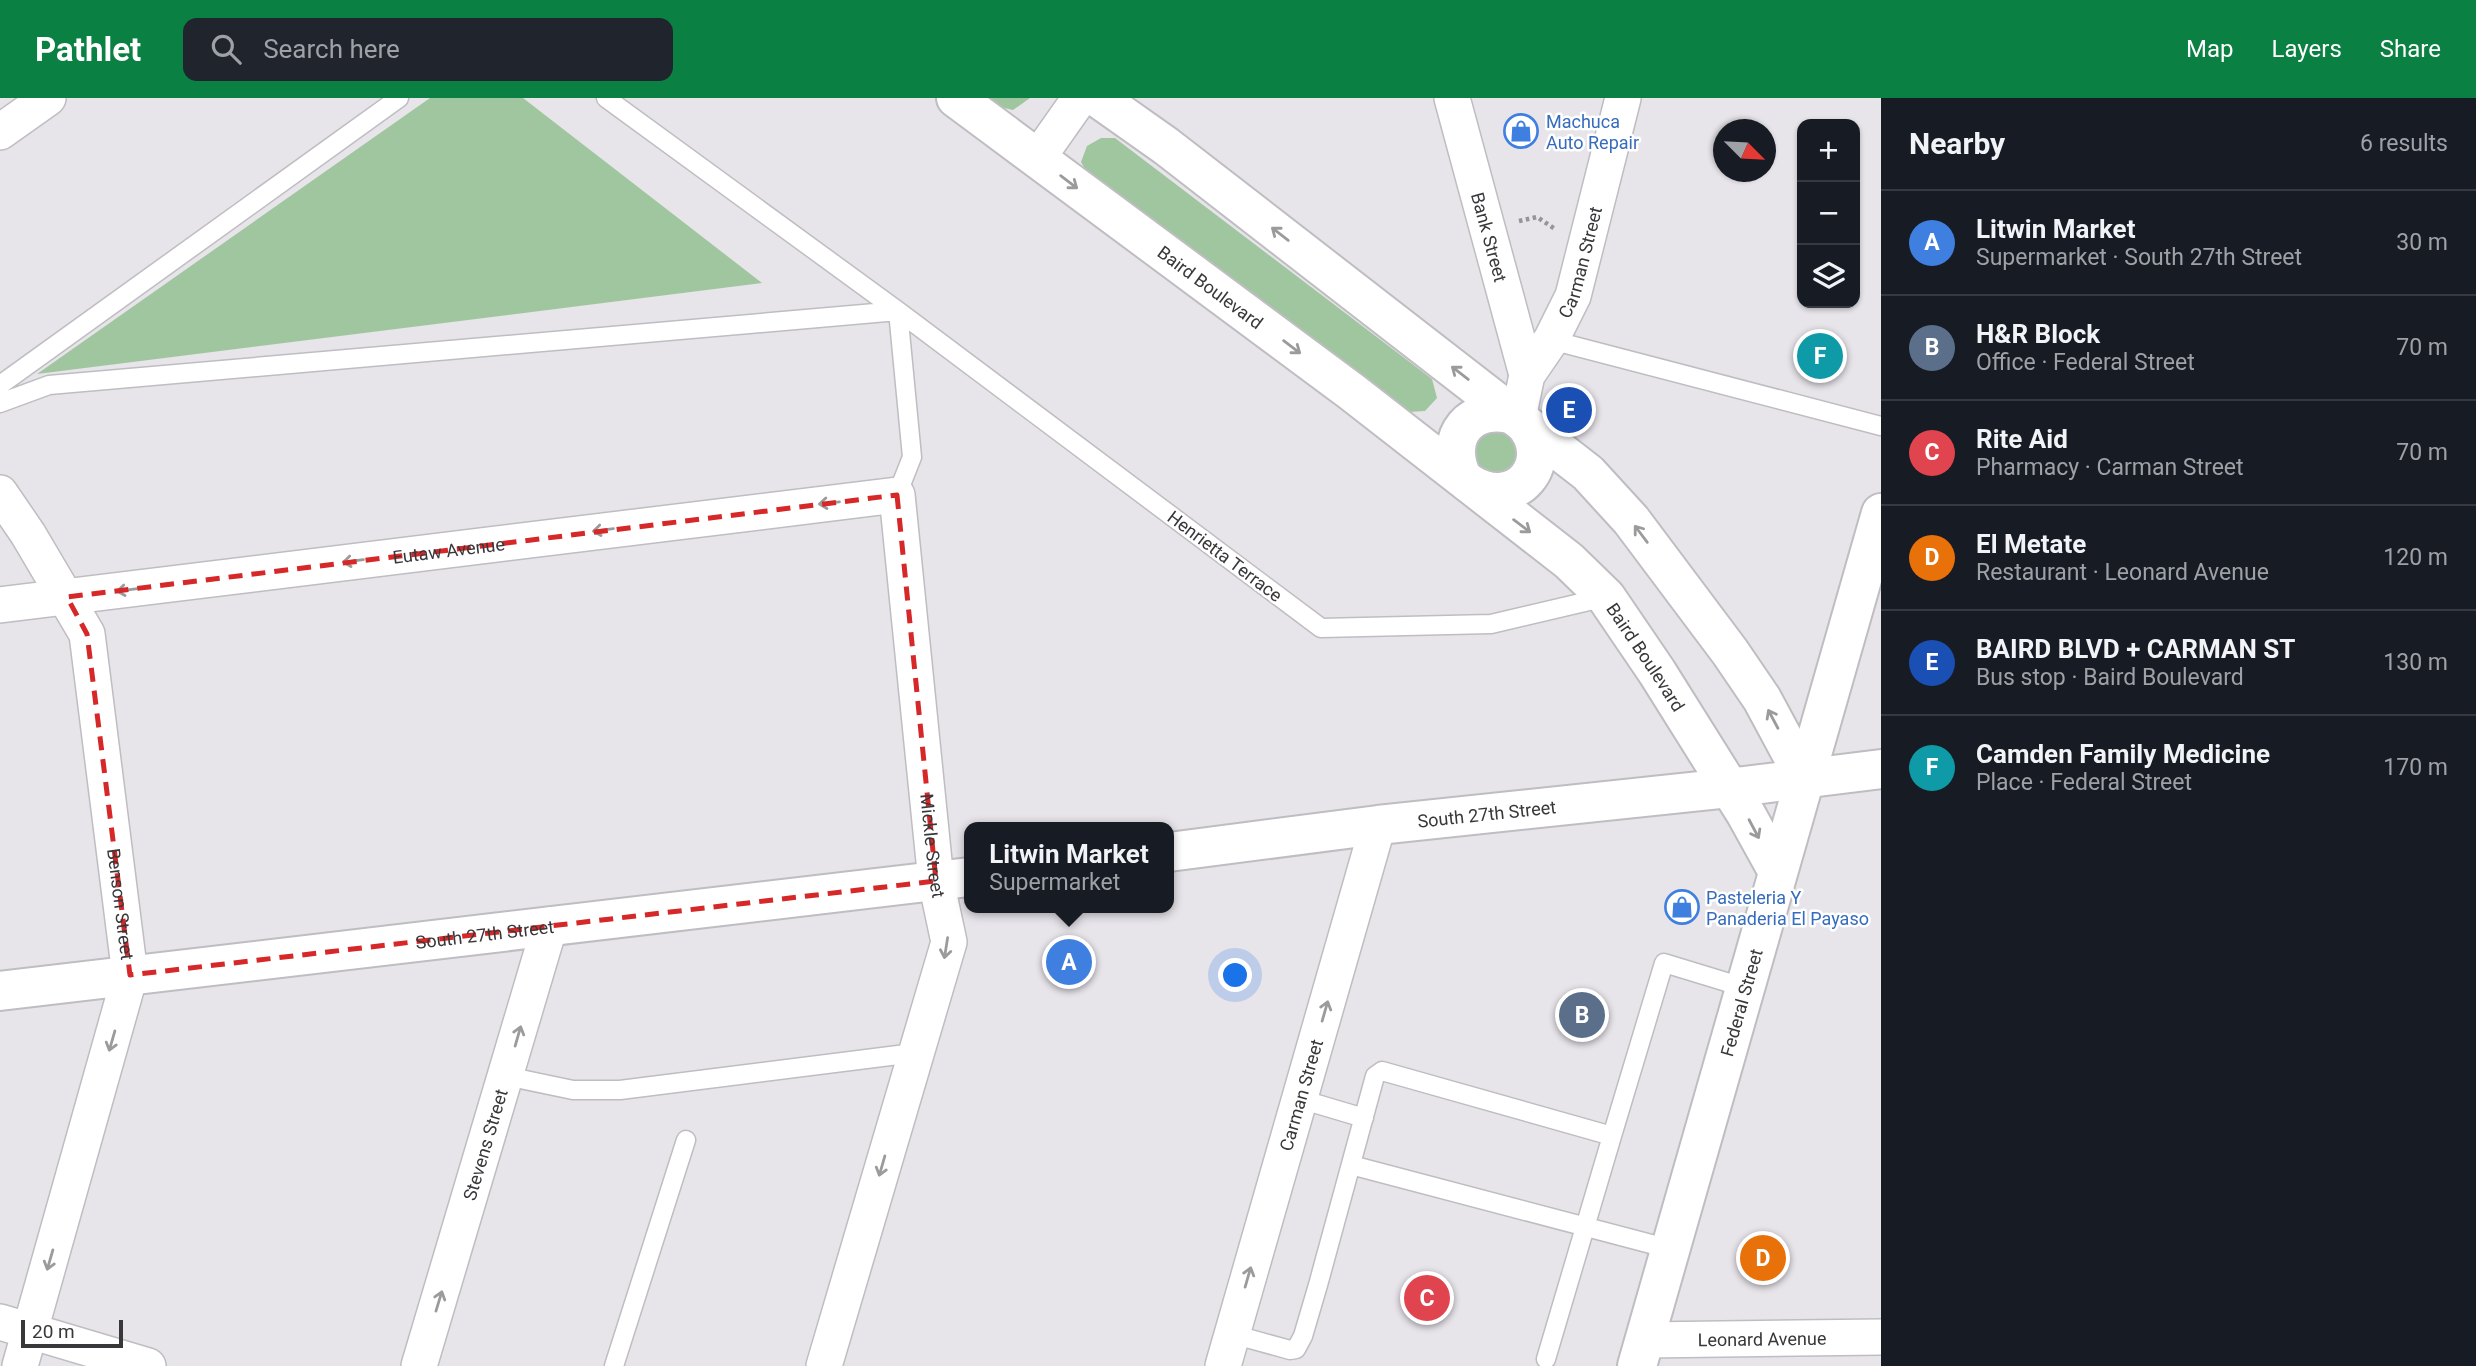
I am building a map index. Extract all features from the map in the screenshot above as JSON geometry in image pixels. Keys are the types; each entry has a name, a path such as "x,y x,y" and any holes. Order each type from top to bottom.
{"main road":[{"name":"Baird Boulevard","path":"956,98 1352,392 1569,561 1606,597 1657,672 1746,814 1777,870"},
{"path":"1098,98 1177,155 1588,473 1631,520 1762,699 1805,779"},
{"path":"1466,480 1455,454 1456,442 1462,430 1481,414 1493,411 1518,418"},
{"name":"Baird Boulevard","path":"1466,480 1489,493 1517,488 1527,478 1534,466 1536,451 1534,438 1518,418"},
{"name":"Federal Street","path":"1641,1353 1746,988 1777,870 1881,515"},
{"name":"South 27th Street","path":"1174,851 1378,825 1881,769"},
{"name":"South 27th Street","path":"0,991 953,879"}],"street":[{"path":"0,132 48,98"},
{"path":"1037,159 1080,98"},
{"path":"1423,98 1456,113"},
{"name":"Carman Street","path":"1518,418 1527,375 1551,340 1573,296 1623,98"},
{"name":"Bank Street","path":"1456,113 1527,375"},
{"name":"Benson Street","path":"0,494 67,597 87,634 130,975 15,1326 20,1366"},
{"name":"Eutaw Avenue","path":"0,605 897,495"},
{"name":"Mickle Street","path":"824,1366 949,942 953,879 897,495"},
{"name":"Carman Street","path":"1227,1350 1378,825"},
{"name":"Stevens Street","path":"419,1366 550,925"},
{"path":"15,1326 148,1366"},
{"name":"Leonard Avenue","path":"1641,1353 1881,1337"}],"lane":[{"path":"0,384 399,98"},
{"name":"Henrietta Terrace","path":"606,98 898,311 1321,628 1491,624 1606,597"},
{"path":"0,403 49,385 898,311"},
{"name":"Mickle Street","path":"897,495 912,457 898,311"},
{"path":"1551,340 1881,426"},
{"path":"1546,1359 1664,963 1746,988"},
{"path":"506,1076 573,1090 620,1090 914,1054"},
{"path":"1227,1350 1296,1349 1303,1336 1375,1076 1382,1071 1612,1136"},
{"path":"1300,1099 1364,1118"},
{"path":"614,1366 686,1140"},
{"path":"1351,1164 1670,1249"}],"path":[{"path":"1511,222 1538,216 1557,230"}],"highlighted area":[{"path":"897,495 936,881 130,975 87,634 67,597"}],"green space":[{"path":"430,98 523,98 762,283 37,374"},
{"path":"989,98 1030,98 1013,110 1000,107"},
{"path":"1101,138 1115,138 1432,379 1437,398 1425,411 1409,412 1089,176 1081,162 1087,146"},
{"path":"1487,430 1508,432 1519,452 1514,467 1500,475 1478,468 1473,446"}],"place":[{"name":"Machuca Auto Repair","path":"1521,131"},
{"name":"Camden Family Medicine","path":"1820,356"},
{"name":"BAIRD BLVD + CARMAN ST","path":"1569,410"},
{"name":"Pasteleria Y Panaderia El Payaso","path":"1682,907"},
{"name":"Litwin Market","path":"1069,962"},
{"name":"H&R Block","path":"1582,1015"},
{"name":"El Metate","path":"1763,1258"},
{"name":"Rite Aid","path":"1427,1298"}]}
